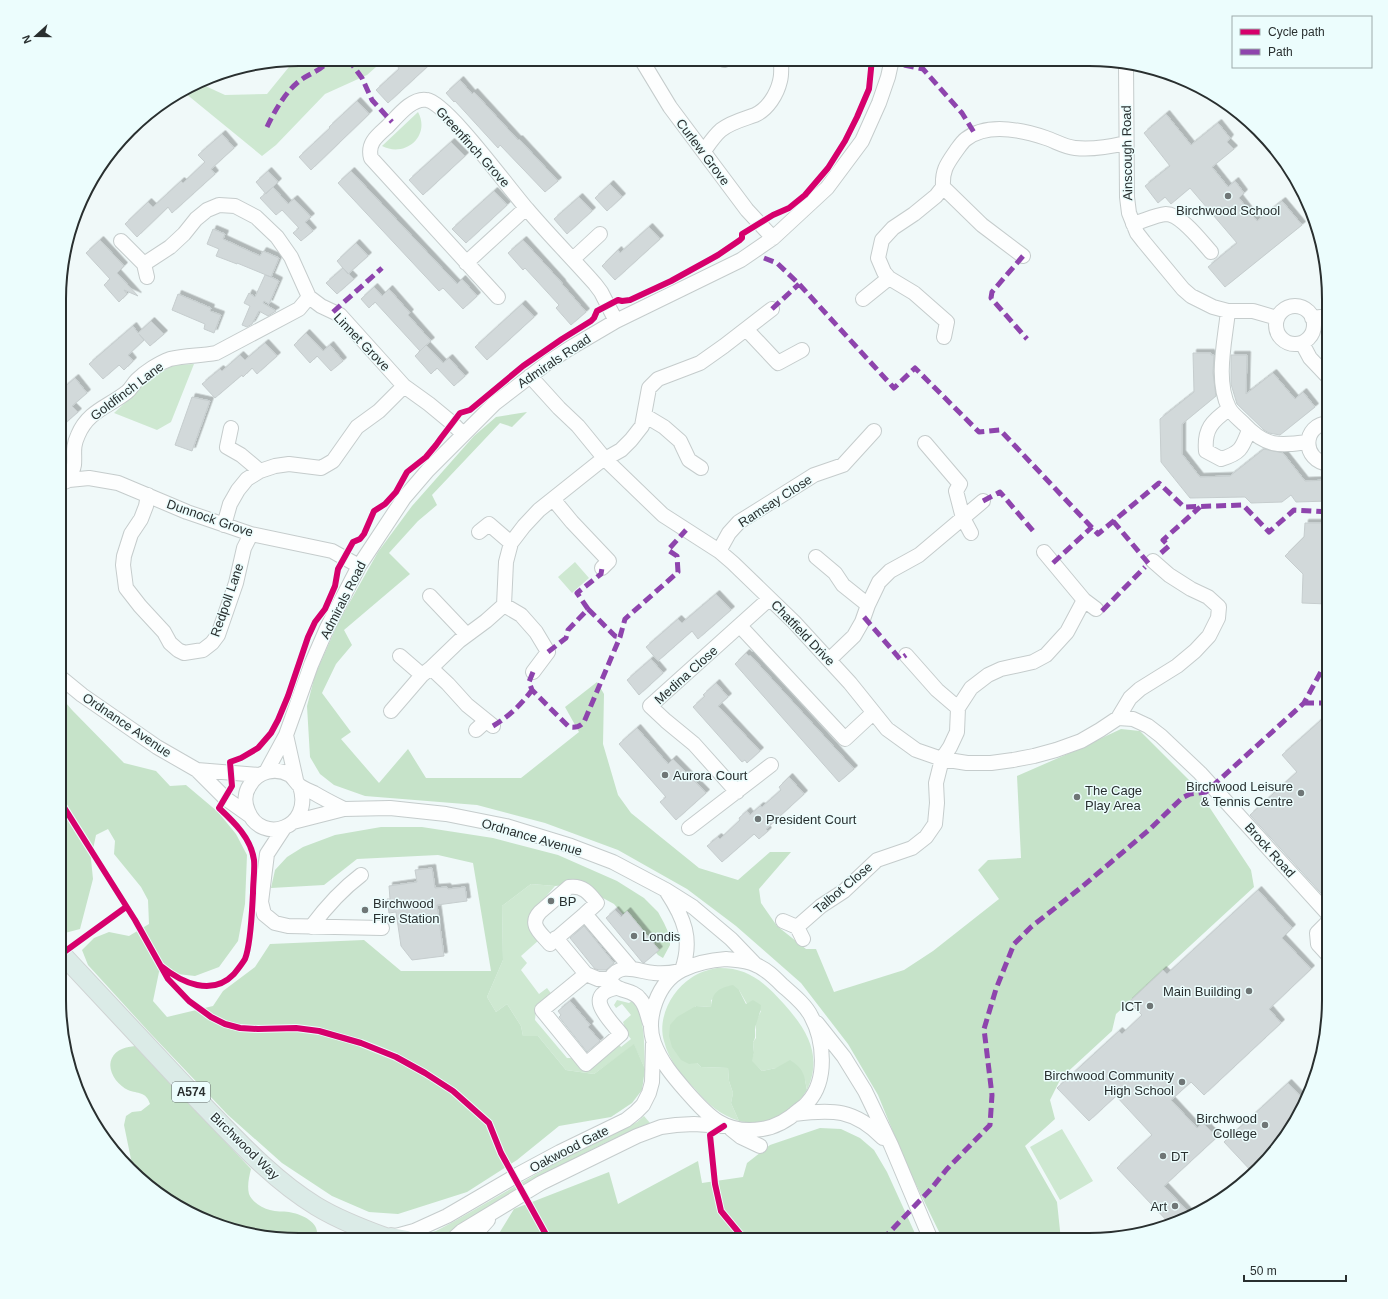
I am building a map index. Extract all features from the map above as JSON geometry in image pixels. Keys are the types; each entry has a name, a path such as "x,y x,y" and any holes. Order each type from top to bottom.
{"main road":[{"name":"Birchwood Way","path":"66,958 241,1144 284,1183 315,1206 356,1226 375,1233"}],"street":[{"name":"Curlew Grove","path":"645,66 670,107 747,210 773,238"},
{"path":"704,151 712,139 721,130 742,119 757,114 775,96 780,81 781,66"},
{"name":"Admirals Road","path":"263,773 286,735 324,634 359,566 404,498 428,470 494,404 570,348 616,321 741,260 773,238 827,188 862,141 879,103 890,66"},
{"name":"Ainscough Road","path":"1126,69 1127,197 1129,213 1133,224 1144,242 1183,289 1191,296 1213,307 1228,311 1253,311 1277,318"},
{"name":"Greenfinch Grove","path":"498,297 371,158 369,149 371,143 413,103 426,100 433,102 470,139 526,208 601,292 616,321"},
{"path":"944,337 947,322 914,293 889,278 884,272 878,258 882,240 893,228 914,214 936,196 943,187 943,178 946,165 965,139 982,131 996,129 1018,131 1045,137 1073,148 1101,149 1126,143"},
{"path":"943,187 982,226 1023,256"},
{"path":"122,241 146,270 184,234 196,219 207,210 219,204 235,206 256,217 277,237 291,257 309,297"},
{"path":"466,263 526,208"},
{"path":"1133,224 1160,215 1174,215 1180,219 1211,252"},
{"path":"573,259 600,234"},
{"path":"863,299 889,278"},
{"name":"Linnet Grove","path":"309,297 321,306 340,315 404,386 429,404 463,434"},
{"name":"Goldfinch Lane","path":"66,480 74,466 73,450 77,436 85,423 94,413 116,400 129,390 137,380 155,367 170,360 186,356 216,353 299,310 309,297"},
{"path":"1292,306 1298,306 1305,309 1312,318 1313,330 1311,336 1302,343 1290,344 1284,342 1276,331 1277,318 1280,312 1292,306"},
{"path":"391,711 426,672 459,641 504,605 506,562 512,543 524,526 540,510 598,463 621,450 632,440 642,426 649,388 658,379 700,362 724,346 772,309"},
{"path":"1228,311 1222,373 1223,390 1229,409 1249,430 1265,441 1284,445 1308,442"},
{"path":"1312,318 1322,317"},
{"path":"746,329 778,363 802,350"},
{"path":"1302,343 1310,358 1322,371"},
{"name":"Chatfield Drive","path":"530,376 578,426 605,459 663,515 733,563 794,622 850,683 887,729 916,750 942,759 967,763 991,763 1034,756 1056,750 1081,741 1118,718"},
{"path":"224,525 230,504 238,490 247,479 260,471 275,466 289,464 321,468 327,465 333,461 357,427 379,411 404,386"},
{"path":"1229,409 1218,417 1210,427 1205,439 1206,451 1221,459 1233,455 1243,445 1249,430"},
{"path":"644,415 664,427 680,441 689,460 701,468"},
{"path":"1322,424 1314,429 1308,442 1308,448 1311,454 1315,459 1322,463"},
{"path":"231,428 227,447 241,455 260,471"},
{"name":"Ramsay Close","path":"718,552 729,533 739,522 814,475 846,469 874,431"},
{"path":"925,443 960,484 956,491 963,518 970,533"},
{"name":"Dunnock Grove","path":"66,482 89,478 118,483 187,512 251,534 332,551 359,566"},
{"name":"Redpoll Lane","path":"148,495 141,519 131,534 124,556 123,565 126,588 164,632 170,643 184,653 203,650 212,643 218,635 236,583 244,548 251,534"},
{"path":"553,499 572,522 609,561 602,568"},
{"path":"829,660 854,636 862,622 879,582 890,571 918,555 983,501"},
{"path":"479,532 489,524 512,543"},
{"path":"1044,552 1084,600 1096,609"},
{"path":"816,557 835,572 843,585 868,605"},
{"path":"1118,718 1130,698 1140,689 1177,666 1196,651 1209,636 1218,618 1219,608 1208,597 1169,575 1153,560"},
{"path":"430,596 467,635"},
{"name":"Medina Close","path":"737,792 694,744 650,706 769,599"},
{"path":"906,655 937,690 958,708 971,688 988,675 1001,669 1033,662 1046,655 1067,632 1084,600"},
{"path":"504,605 521,615 536,632 548,652 533,672"},
{"path":"740,626 845,739 873,713"},
{"path":"400,656 448,684 485,726"},
{"name":"Ordnance Avenue","path":"66,682 88,700 158,747 196,770 225,798 254,820"},
{"name":"Talbot Close","path":"783,921 800,933 821,906 844,891 877,860 912,848 926,837 935,824 938,803 936,783 942,759 950,748 958,732 958,708"},
{"name":"Brock Road","path":"1118,718 1133,719 1148,726 1162,736 1200,773 1322,907"},
{"path":"267,854 289,825 300,815 303,805 303,795 298,783 286,735"},
{"path":"689,828 771,765"},
{"name":"Ordnance Avenue","path":"196,770 263,773"},
{"path":"298,783 290,775 274,771 263,773 252,781 247,788 245,798 246,807 254,820 267,854 261,902 264,914 275,923 288,926 382,928"},
{"name":"Ordnance Avenue","path":"298,783 344,809"},
{"name":"Ordnance Avenue","path":"289,825 344,809 390,808 446,814 506,826 571,846 613,862 666,890 699,911 731,939 755,964"},
{"path":"254,820 271,829 289,825"},
{"path":"311,927 328,904 346,886 361,875"},
{"path":"569,887 575,887 587,891 597,903 556,938 550,944 536,928 535,920 540,912 569,887"},
{"path":"651,1027 652,1011 659,994 669,980 681,971 686,960 688,947 687,935 682,918 666,890"},
{"path":"585,914 631,968"},
{"path":"1322,928 1317,933 1318,944 1322,948"},
{"path":"556,938 586,974 613,983 632,992 641,999 651,1027 653,1042 668,1071 699,1106 712,1118 741,1137 760,1146"},
{"path":"586,974 542,1010 586,1064 621,1034 600,1006 599,1000 602,994 609,989 613,983 613,973 631,968 665,974 681,971 713,960 740,960 755,964 768,972 795,997 810,1015 844,1057 861,1084 890,1145 927,1233"},
{"name":"Oakwood Gate","path":"460,1233 506,1203 541,1183 650,1131 676,1125 694,1124 745,1130 762,1129 779,1124 809,1102 817,1088 821,1071 821,1052 818,1033 810,1015"},
{"name":"Oakwood Gate","path":"408,1233 447,1216 560,1152 626,1120 643,1104 649,1093 652,1082 653,1042"},
{"path":"794,1114 816,1111 831,1111 853,1116 872,1126 890,1145"},
{"path":"476,1233 506,1203"}],"green space":[{"path":"290,66 377,66 367,75 325,94 276,145 262,156 187,95 205,86 225,95 267,94"},
{"path":"418,112 421,121 421,129 414,142 407,147 399,149 391,149 382,146"},
{"path":"194,364 171,422 157,430 114,413 127,401 141,383 174,365"},
{"path":"527,412 512,427 500,423 432,495 437,505 418,521 389,553 410,574 344,630 352,645 336,664 322,693 351,732 341,739 379,783 408,749 426,778 521,778 579,732 565,707 597,682 604,694 603,744 618,795 631,813 699,868 738,880 770,852 791,852 759,889 761,903 777,926 806,949 816,949 834,992 904,970 933,951 999,899 978,870 988,860 1021,858 1017,776 1121,729 1140,731 1196,787 1251,870 1254,887 1116,1014 1112,1031 1061,1078 1050,1100 1055,1119 1025,1146 1057,1202 1060,1233 940,1233 907,1166 878,1095 848,1044 801,983 736,926 687,889 618,850 545,823 477,805 365,796 334,785 320,774 310,757 307,706 315,675 338,623 378,552 412,506 474,436 496,417"},
{"path":"575,562 589,578 572,593 558,577"},
{"path":"66,703 124,763 156,771 170,786 186,785 218,812 236,834 247,855 245,904 238,941 219,967 195,976 159,972 153,1001 167,1017 213,1006 223,991 255,967 270,944 364,940 401,971 491,971 473,863 438,855 357,859 324,885 271,888 275,870 287,857 303,847 335,835 381,827 422,827 493,838 558,855 617,881 644,898 658,912 669,934 670,945 663,958 658,955 614,904 577,884 555,886 531,884 502,906 503,960 487,997 496,1012 507,1004 521,1026 523,1036 538,1036 566,1070 594,1074 634,1044 645,1069 642,1090 632,1103 611,1117 559,1126 517,1160 467,1192 398,1214 369,1212 332,1196 282,1163 228,1115 88,965 82,950 94,938 109,932 129,936 149,924 148,900 141,887 114,854 115,841 108,829 96,835 91,859 93,879 80,929 66,933"},
{"path":"531,884 555,886 531,914 539,940 521,956 527,963 521,970 539,994 547,988 553,996 536,1010 535,1020 567,1058 576,1058 618,1043 621,1047 631,1039 627,1034 623,1022 631,1015 622,1004 616,1008 614,1005 617,1000 629,1003 632,1001 637,1006 642,1023 645,1069 634,1045 594,1074 566,1070 538,1036 523,1036 521,1026 507,1004 496,1012 487,997 503,960 502,906"},
{"path":"717,968 728,968 747,973 755,977 769,989 800,1023 806,1033 813,1054 812,1077 807,1090 805,1080 776,1068 762,1071 751,1061 754,1053 753,1042 756,1038 756,1021 761,1011 747,1004 739,990 711,1000 711,1007 695,1006 697,1063 701,1067 728,1068 729,1081 733,1093 731,1103 739,1121 726,1116 715,1108 685,1078 669,1055 662,1032 664,1014 668,1005 672,997 684,983 697,974"},
{"path":"733,985 739,990 746,1004 753,1000 761,1005 753,1042 754,1053 752,1061 762,1071 776,1068 790,1060 803,1072 807,1090 794,1106 778,1117 769,1120 759,1122 739,1121 731,1103 733,1093 729,1081 728,1068 701,1067 697,1063 689,1064 681,1060 672,1047 669,1036 670,1025 677,1017 696,1006 711,1007 715,994 720,989"},
{"path":"135,1046 251,1169 248,1188 252,1200 267,1209 300,1215 314,1225 317,1229 317,1233 284,1233 254,1229 224,1221 196,1209 170,1194 134,1165 132,1162 124,1125 126,1116 132,1112 141,1111 150,1104 144,1095 124,1088 114,1077 110,1067 112,1058 116,1052"},
{"path":"644,1116 650,1123 613,1139 559,1167 472,1217 450,1233 428,1233 436,1231 453,1222 566,1157 637,1122"},
{"path":"820,1128 841,1129 860,1138 874,1150 887,1172 915,1233 499,1233 514,1209 609,1172 618,1204 698,1161 702,1183 743,1177 747,1163 770,1145"},
{"path":"1062,1129 1093,1181 1060,1200 1030,1147"}],"building":[{"path":"428,66 388,103 376,90 399,69 398,67"},
{"path":"460,80 472,94 474,92 558,181 545,192 500,145 498,148 446,93"},
{"path":"357,101 369,114 311,170 299,157"},
{"path":"1166,114 1191,145 1218,123 1230,138 1227,142 1234,149 1212,167 1228,187 1235,181 1244,193 1239,198 1257,221 1282,201 1302,225 1225,287 1208,267 1237,243 1190,188 1171,204 1165,197 1158,203 1145,186 1170,166 1144,133"},
{"path":"222,134 234,148 211,169 215,174 172,213 168,207 137,237 125,224 148,202 153,207 181,181 183,183 205,162 198,155"},
{"path":"451,142 465,156 423,195 409,180"},
{"path":"268,171 278,182 266,194 256,182"},
{"path":"351,171 457,284 462,279 477,296 463,309 443,288 439,291 338,183"},
{"path":"610,184 622,197 607,211 595,198"},
{"path":"273,187 288,204 294,199 311,217 305,222 313,231 301,241 293,233 299,228 282,210 276,215 260,198"},
{"path":"494,191 507,205 466,243 452,229"},
{"path":"579,197 592,211 567,234 554,219"},
{"path":"649,227 660,239 615,280 602,266 618,250 620,253"},
{"path":"213,229 225,234 223,239 260,256 263,251 279,258 271,277 216,256 219,249 207,244"},
{"path":"100,240 124,266 117,273 138,296 124,290 127,294 119,302 104,285 110,279 86,253"},
{"path":"523,240 586,312 571,325 556,308 559,305 525,268 523,270 508,253"},
{"path":"356,243 368,256 348,274 337,261"},
{"path":"343,268 354,279 337,294 326,283"},
{"path":"265,275 279,281 269,304 264,301 263,303 276,311 268,316 259,311 252,324 247,327 242,325 250,306 244,303 249,293 255,297"},
{"path":"374,287 382,296 389,289 410,313 408,315 431,341 426,345 443,363 449,358 465,376 454,386 437,368 431,374 415,356 420,351 375,302 369,308 361,299"},
{"path":"178,294 211,308 210,311 221,315 214,333 204,329 205,324 172,310"},
{"path":"522,304 534,317 487,360 475,347"},
{"path":"151,321 164,334 150,346 139,334 144,340 128,355 133,361 124,370 119,365 103,379 89,364 133,326 138,333"},
{"path":"306,333 323,351 330,345 343,361 331,371 317,356 310,363 294,345"},
{"path":"265,343 277,356 257,374 252,368 243,377 242,375 215,398 202,384 220,369 222,371 240,355 245,360"},
{"path":"1193,353 1211,353 1211,355 1214,355 1213,373 1216,396 1182,424 1182,454 1200,477 1230,476 1264,449 1283,453 1305,481 1322,480 1322,501 1296,502 1291,495 1282,502 1251,503 1245,497 1190,498 1161,462 1160,419 1194,392"},
{"path":"1231,355 1247,355 1246,394 1273,373 1295,399 1303,392 1315,407 1280,435 1269,433 1264,430 1237,404 1231,384"},
{"path":"75,378 87,393 72,406 78,412 66,423 66,386"},
{"path":"192,397 210,401 192,451 175,445"},
{"path":"1305,523 1322,523 1322,604 1302,603 1303,574 1285,556 1304,537"},
{"path":"716,594 731,610 698,639 692,631 658,661 646,647 678,619 682,623"},
{"path":"746,653 749,656 750,655 854,769 839,782 735,664"},
{"path":"651,659 663,673 639,695 627,680"},
{"path":"716,683 728,697 718,706 760,751 747,763 745,760 742,762 693,707"},
{"name":"Birchwood Leisure & Tennis Centre","path":"1322,719 1322,894 1250,815 1297,772 1282,755"},
{"name":"Aurora Court","path":"637,728 668,764 673,759 706,793 676,820 660,802 666,797 619,744"},
{"name":"President Court","path":"789,777 804,794 766,829 768,831 759,839 754,834 722,862 707,846 718,837 720,839 740,820 739,818 747,811 750,815 760,806 762,807 781,790 779,787"},
{"path":"432,868 435,888 447,887 448,889 465,887 467,901 437,905 444,956 412,960 401,946 396,912 389,913 387,899 390,899 389,886 417,882 415,870"},
{"path":"1258,890 1292,928 1282,938 1311,969 1269,1009 1281,1023 1204,1095 1191,1082 1171,1100 1197,1128 1203,1123 1217,1137 1164,1186 1187,1211 1166,1220 1117,1168 1152,1135 1116,1096 1089,1121 1057,1088 1119,1031 1122,1034 1142,1015 1129,1002 1163,970 1167,974"},
{"name":"Londis","path":"615,910 621,917 627,911 659,950 644,963 606,918"},
{"path":"584,926 614,963 606,970 595,969 570,938"},
{"path":"570,1001 590,1025 588,1027 600,1041 587,1052 559,1017 561,1015 558,1011"},
{"name":"Birchwood College","path":"1288,1083 1301,1096 1291,1116 1274,1142 1249,1169 1224,1142"}],"marked path":[{"path":"267,127 280,103 288,92 301,80 324,66"},
{"path":"353,66 362,78 372,100 392,122"},
{"path":"909,66 923,69 962,113 975,134"},
{"path":"1023,256 992,292 991,298 1027,339"},
{"path":"764,258 777,263 799,284 894,388 915,368 979,432 1000,430 1098,534 1159,483 1184,507 1243,505 1269,532 1294,510 1322,512"},
{"path":"333,312 382,268"},
{"path":"772,309 799,284"},
{"path":"983,501 1000,492 1034,532"},
{"path":"1161,553 1169,546 1163,540 1200,507"},
{"path":"1113,521 1149,564"},
{"path":"1053,563 1092,527"},
{"path":"533,672 529,682 532,690 569,727 577,727 581,725 584,722 620,637 625,619 678,572 677,556 668,550 686,530"},
{"path":"1102,611 1145,567"},
{"path":"548,652 566,638 568,630 588,609 577,593 601,574 602,568"},
{"path":"588,609 615,636 620,637"},
{"path":"864,617 900,659 906,655"},
{"path":"889,1233 930,1190 947,1169 990,1125 992,1095 984,1029 996,989 1014,944 1031,927 1083,886 1150,829 1182,798 1190,794 1206,792 1304,703 1322,670"},
{"path":"493,726 514,710 532,690"},
{"path":"1304,703 1322,703"}],"cycle path":[{"path":"161,966 178,978 197,985 207,986 216,985 225,981 234,974 245,959 249,945 251,927 254,860 246,838 236,825 219,808 232,786 230,762 241,758 258,748 271,733 288,696 308,637 315,622 325,609 335,586 338,569 353,542 360,539 364,534 374,511 385,504 396,492 407,472 426,457 460,413 470,410 523,366 591,321 597,311 618,300 630,300 671,281 718,255 740,240 742,238 742,234 773,215 789,208 805,195 828,168 845,141 869,89 871,66"},
{"path":"66,811 135,920 168,979 189,1001 211,1017 225,1024 240,1028 296,1028 319,1031 361,1043 396,1057 453,1091 489,1123 501,1153 545,1233"},
{"path":"66,951 126,907"},
{"path":"724,1126 710,1135 715,1184 721,1211 739,1233"}],"place":[{"name":"Birchwood School","path":"1228,196"},
{"name":"Aurora Court","path":"665,775"},
{"name":"Birchwood Leisure & Tennis Centre","path":"1301,793"},
{"name":"The Cage Play Area","path":"1077,797"},
{"name":"President Court","path":"758,819"},
{"name":"BP","path":"551,901"},
{"name":"Birchwood Fire Station","path":"365,910"},
{"name":"Londis","path":"634,936"},
{"name":"Main Building","path":"1249,991"},
{"name":"ICT","path":"1150,1006"},
{"name":"Birchwood Community High School","path":"1182,1082"},
{"name":"Birchwood College","path":"1265,1125"},
{"name":"DT","path":"1163,1156"},
{"name":"Art","path":"1175,1206"}]}
